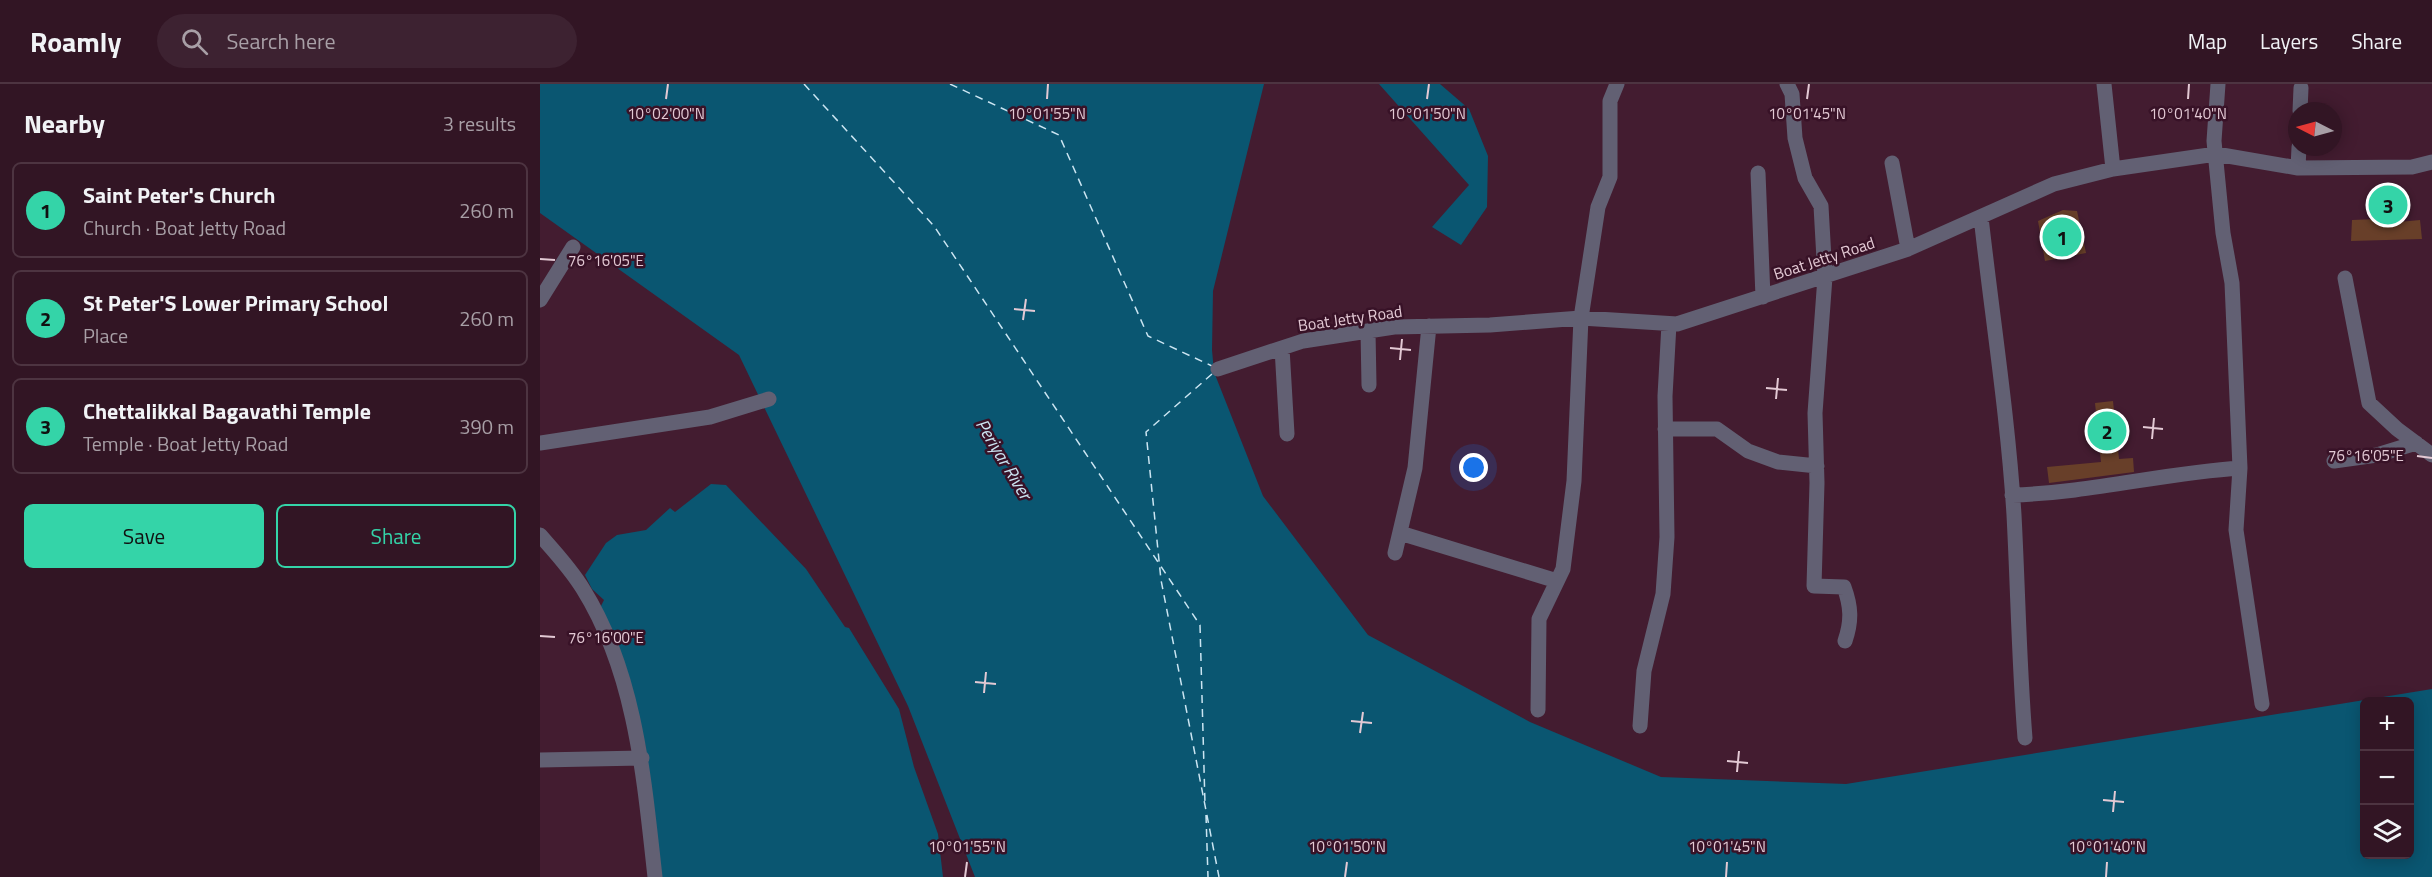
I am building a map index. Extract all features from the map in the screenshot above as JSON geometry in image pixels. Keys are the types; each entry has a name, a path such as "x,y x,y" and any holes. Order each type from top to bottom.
{"street":[{"path":"1538,711 1539,619 1563,569 1574,481 1581,318 1598,207 1610,177 1610,101 1617,84"},
{"path":"1786,84 1792,94 1795,138 1805,178 1821,206 1825,277 1815,413 1817,466 1814,586 1844,586 1850,602 1851,623 1845,641"},
{"path":"2104,84 2113,169"},
{"path":"2217,84 2216,154 2223,233 2232,283 2240,468 2236,530 2262,704"},
{"path":"2300,102 2301,88"},
{"name":"Boat Jetty Road","path":"1218,369 1303,341 1394,327 1581,318 1677,324 1908,249 2054,184 2113,169 2216,154 2298,168 2412,167 2432,162"},
{"path":"2298,168 2299,156"},
{"path":"1892,163 1908,249"},
{"path":"1758,173 1763,297"},
{"path":"1981,217 2012,495 2025,738"},
{"path":"540,300 573,247"},
{"path":"2345,278 2369,404 2432,455"},
{"path":"1640,726 1644,671 1664,594 1667,537 1665,429 1669,324"},
{"path":"1395,553 1415,468 1429,326"},
{"path":"1368,331 1369,385"},
{"path":"1282,348 1287,434"},
{"path":"540,443 711,417 769,399"},
{"path":"1665,429 1717,429 1748,451 1778,462 1817,466"},
{"path":"2334,461 2377,455 2416,443"},
{"path":"2012,495 2042,494 2142,482 2198,470 2240,468"},
{"path":"1400,533 1557,581"},
{"path":"540,535 583,588 605,632 620,673 642,759 655,877"},
{"path":"540,760 642,759"}],"water":[{"name":"Periyar River","path":"540,84 1264,84 1213,291 1214,372 1263,496 1368,635 1530,722 1661,777 1846,784 2360,701 2360,859 2414,859 2414,697 2383,697 2432,689 2432,877 975,877 908,706 739,355 540,213"},
{"path":"1379,84 1440,84 1469,109 1488,156 1487,207 1461,245 1432,227 1469,185"},
{"path":"711,484 726,485 806,569 845,627 849,628 899,709 914,767 938,834 943,877 660,877 645,744 600,608 604,600 592,589 585,575 606,543 617,535 646,530 670,508 675,512"}],"building":[{"path":"2397,188 2399,222 2420,220 2422,239 2351,241 2352,220 2377,219 2377,190"},
{"path":"2063,210 2077,211 2086,253 2045,261 2038,221"},
{"path":"2113,401 2119,459 2133,458 2134,472 2049,483 2047,467 2101,462 2095,403"}],"ferry route":[{"path":"804,84 934,226 1200,625 1205,804"},
{"path":"950,84 1059,135 1148,336 1212,366"},
{"path":"1212,374 1146,432 1161,580 1219,877"},
{"path":"1206,815 1208,877"}],"place":[{"name":"Chettalikkal Bagavathi Temple","path":"2388,205"},
{"name":"Saint Peter's Church","path":"2062,237"},
{"name":"St Peter'S Lower Primary School","path":"2107,431"}]}
